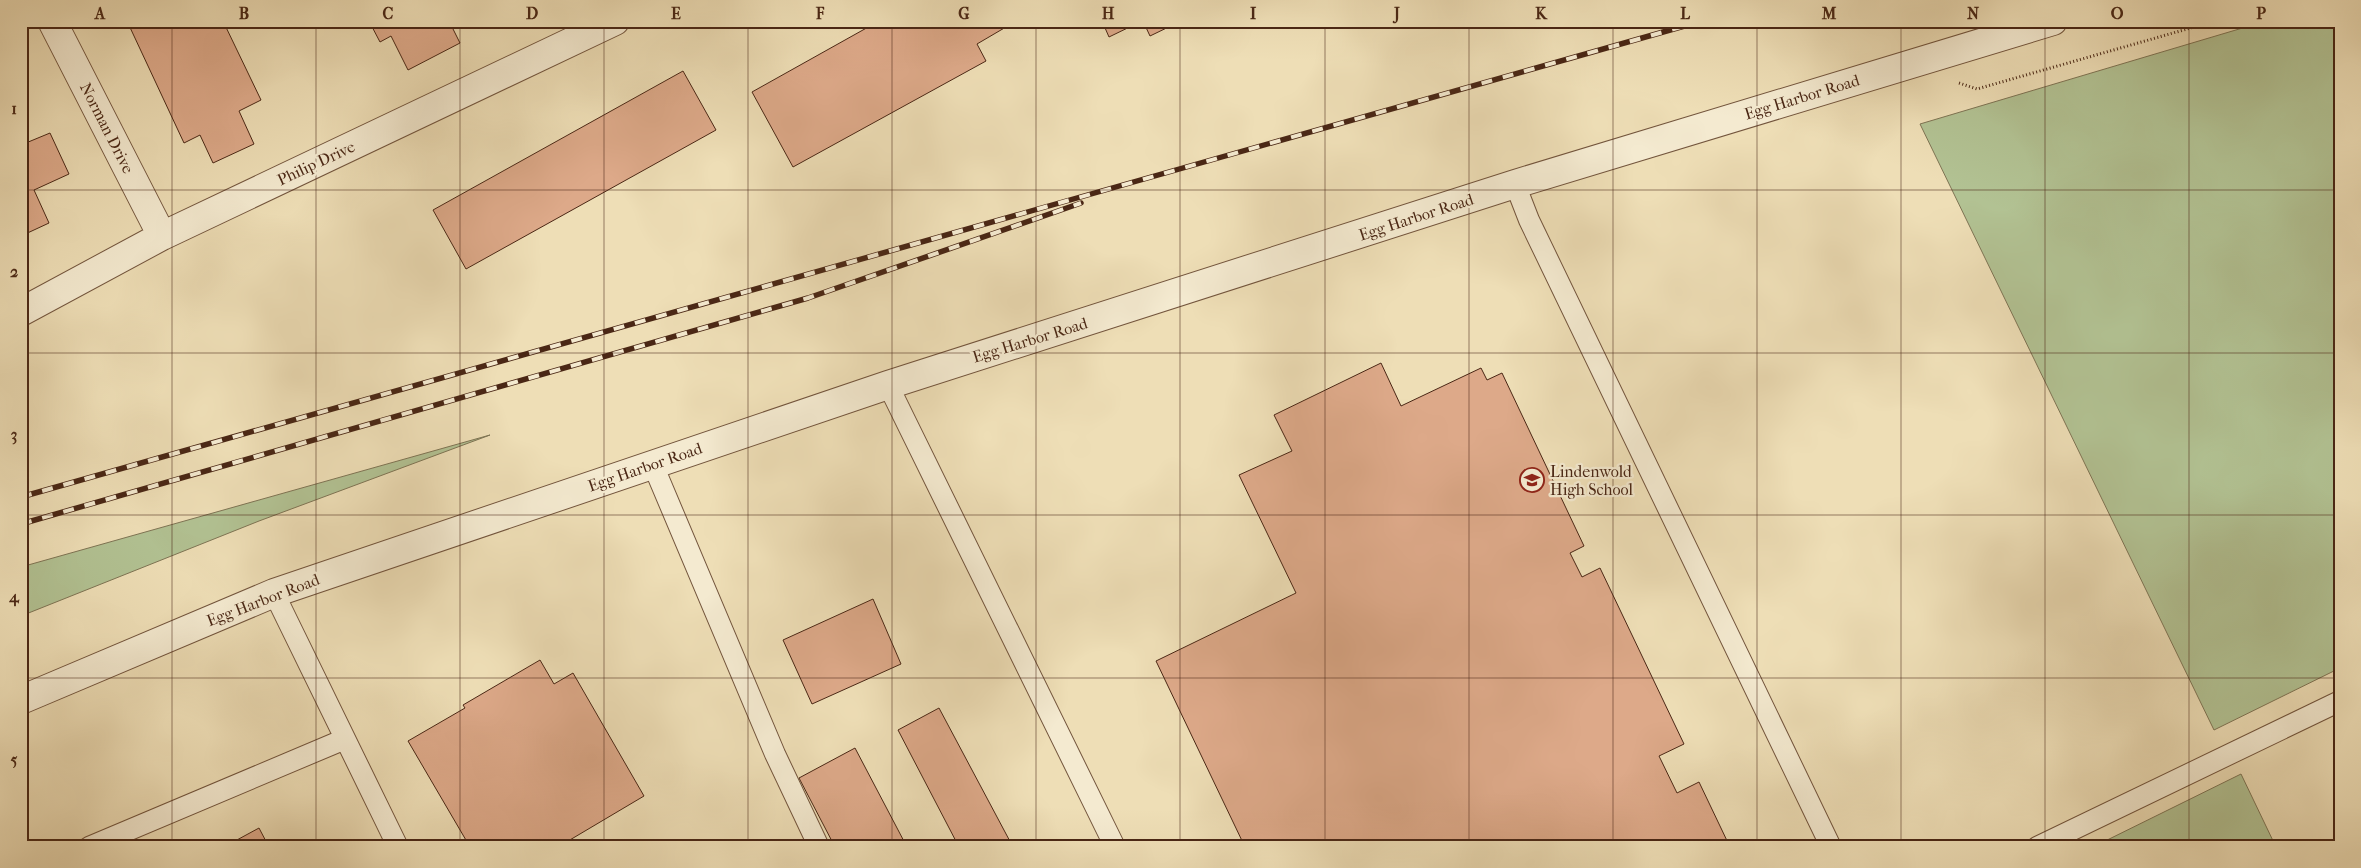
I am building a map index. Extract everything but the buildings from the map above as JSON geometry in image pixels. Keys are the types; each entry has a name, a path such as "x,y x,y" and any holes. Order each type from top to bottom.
{"street":[{"name":"Norman Drive","path":"52,21 162,236"},
{"name":"Philip Drive","path":"21,312 162,236 615,21"},
{"name":"Egg Harbor Road","path":"21,700 274,592 888,385 1515,184 2053,21"}],"lane":[{"path":"1515,184 1530,220 1831,847"},
{"path":"888,385 1115,847"},
{"path":"653,465 775,754 819,847"},
{"path":"274,592 398,847"},
{"path":"2037,847 2340,701"},
{"path":"89,847 345,739"}],"path":[{"path":"1954,82 1977,89 2215,21"}],"green space":[{"path":"2266,21 2340,21 2340,668 2214,730 1920,124"},
{"path":"490,435 259,521 21,616 21,567"},
{"path":"2241,774 2276,847 2093,847"}],"railway":[{"path":"21,497 1702,21"},
{"path":"21,524 808,298 1081,203"}],"place":[{"name":"Lindenwold High School","path":"1532,480"}]}
